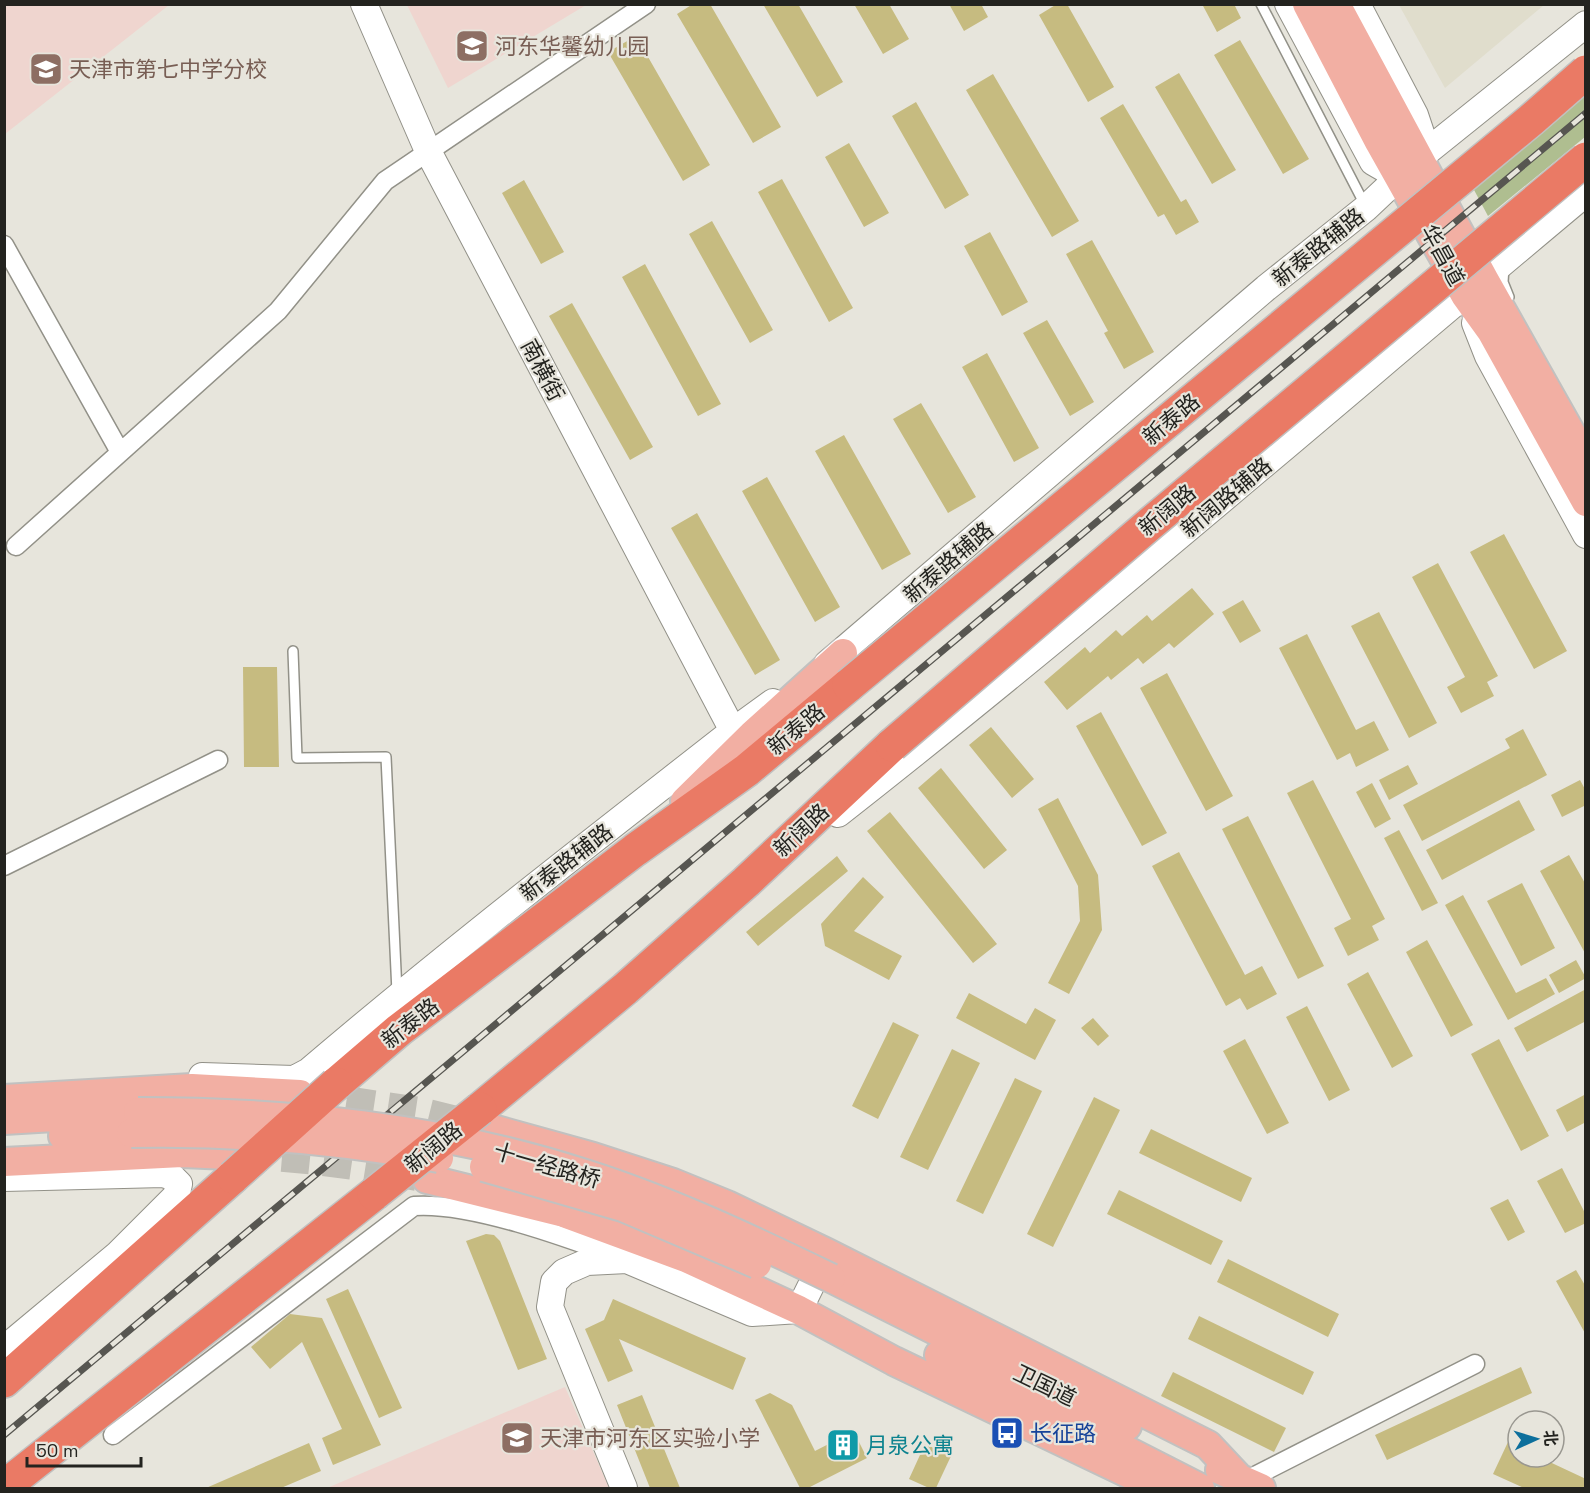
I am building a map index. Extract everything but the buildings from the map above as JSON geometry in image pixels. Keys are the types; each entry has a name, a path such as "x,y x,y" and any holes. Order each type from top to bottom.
{"highway":[{"name":"新泰路","path":"4,1381 231,1166 336,1084 399,1030 635,850 747,770 1586,72"},
{"name":"新阔路","path":"4,1487 374,1194 485,1118 746,882 892,745 1151,523 1586,159"}],"main road":[{"name":"华昌道","path":"1307,4 1409,167 1474,287 1586,460"},
{"name":"华昌道","path":"1336,4 1409,167"},
{"name":"华昌道","path":"1474,287 1491,331 1586,502"},
{"path":"635,850 752,735 843,653"},
{"path":"4,1099 192,1088 297,1086"},
{"name":"十一经路桥","path":"4,1140 222,1112 331,1120 392,1128 532,1158 584,1173 665,1202 739,1234 820,1284"},
{"path":"485,1118 550,1143 673,1183 820,1284 894,1361 1159,1488"},
{"path":"4,1120 134,1123"},
{"name":"十一经路桥","path":"134,1123 202,1132 314,1139 456,1161 523,1177 623,1207 735,1254 820,1284"},
{"path":"4,1162 182,1153 231,1166"},
{"path":"427,1179 489,1192 613,1230 686,1258 820,1284 1208,1445 1248,1482"},
{"name":"卫国道","path":"820,1284 1196,1477 1248,1482"}],"street":[{"name":"南横街","path":"364,4 428,151 733,731"},
{"path":"16,546 278,311 385,182 646,4"},
{"path":"1288,4 1373,162 1409,167 1421,133 1415,115 1357,4"},
{"name":"新泰路辅路","path":"297,1086 309,1071 397,996 733,731 843,653 1266,288 1366,208 1409,167 1586,24"},
{"name":"新阔路辅路","path":"746,882 932,741 1586,193"},
{"path":"4,245 120,452"},
{"path":"1474,287 1488,356 1586,535"},
{"path":"4,866 218,760"},
{"path":"4,1088 147,1076 297,1086"},
{"path":"4,1178 164,1174 172,1177 178,1184 176,1196 118,1254 4,1349"},
{"path":"113,1435 414,1206 442,1206 499,1219 578,1242 627,1260 752,1313 820,1284"},
{"path":"624,1488 550,1307 550,1294 554,1282 564,1272 575,1266 603,1260 627,1260"},
{"path":"1248,1482 1475,1364"}],"lane":[{"path":"1261,4 1366,208"},
{"path":"1506,259 1502,275 1514,307"},
{"path":"1474,287 1509,297"},
{"path":"293,651 297,758 386,757 397,996"}],"shaded area":[{"name":"天津市第七中学分校","path":"5,4 169,4 169,5 5,134"},
{"name":"河东华馨幼儿园","path":"407,5 586,5 448,88"},
{"path":"1399,5 1544,5 1445,88"},
{"name":"天津市河东区实验小学","path":"565,1387 609,1488 327,1488"}],"green space":[{"path":"1585,93 1585,137 1488,216 1473,188"}],"tunnel":[{"path":"305,1094 420,1111 481,1126"},
{"path":"240,1155 329,1163 417,1177"}],"railway":[{"path":"4,1435 1586,113"}],"place":[{"name":"河东华馨幼儿园","path":"472,46"},
{"name":"天津市第七中学分校","path":"46,69"},
{"name":"长征路","path":"1007,1433"},
{"name":"天津市河东区实验小学","path":"517,1438"},
{"name":"月泉公寓","path":"843,1445"}]}
